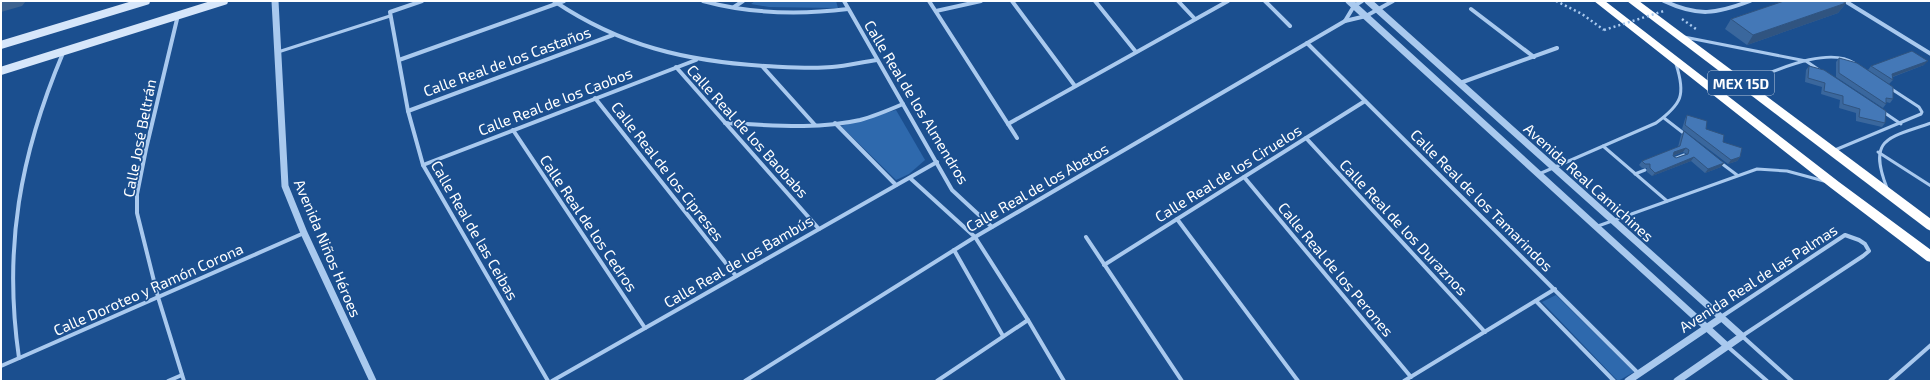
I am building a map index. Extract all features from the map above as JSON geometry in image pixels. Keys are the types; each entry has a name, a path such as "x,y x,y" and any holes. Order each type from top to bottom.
{"highway":[{"path":"1589,1 1647,38"},
{"name":"MEX 15D","path":"1599,1 1835,185 1931,257"},
{"name":"MEX 15D","path":"1632,1 1931,226"}],"main road":[{"path":"1,45 146,1"},
{"path":"1,71 224,1"}],"street":[{"name":"Avenida Niños Héroes","path":"275,1 284,181 304,233 373,381"},
{"path":"390,14 422,1"},
{"path":"399,60 555,2 564,1"},
{"path":"702,1 770,12 799,13 848,9"},
{"path":"733,7 743,1"},
{"name":"Calle Real de los Almendros","path":"844,1 952,190 992,227"},
{"path":"929,1 1017,138"},
{"path":"936,11 981,1"},
{"path":"1012,1 1074,86"},
{"path":"1095,1 1136,52"},
{"path":"1178,1 1195,19"},
{"path":"1008,124 1228,1"},
{"path":"1266,1 1290,26"},
{"name":"Calle Real de los Abetos","path":"1345,21 1352,3 1362,1"},
{"name":"Avenida Real Camichines","path":"1368,1 1792,381"},
{"name":"Calle Real de los Abetos","path":"745,381 992,227 1345,21 1366,16 1393,1"},
{"path":"1664,1 1688,10 1703,13 1718,12 1750,1"},
{"path":"1845,1 1931,54"},
{"path":"555,2 564,9 613,35 666,53 696,60 762,66 831,67 877,60"},
{"name":"Avenida Real Camichines","path":"1352,3 1596,227 1767,381"},
{"path":"1471,9 1534,57"},
{"name":"Calle Real de las Ceibas","path":"390,14 408,111 423,165 548,381"},
{"name":"Calle José Beltrán","path":"178,15 146,149 137,194 137,213 158,297 184,381"},
{"name":"Calle Real de los Castaños","path":"408,111 613,35"},
{"name":"Calle Real de los Tamarindos","path":"1307,43 1639,374"},
{"path":"1460,83 1557,48"},
{"path":"19,358 14,318 12,278 13,240 17,202 31,139 40,108 63,51"},
{"name":"Calle Real de los Caobos","path":"423,165 696,60"},
{"path":"762,66 815,125"},
{"name":"Calle Real de los Baobabs","path":"676,68 819,229"},
{"name":"Calle Real de los Cipreses","path":"595,98 736,276"},
{"name":"Calle Real de los Ciruelos","path":"1104,265 1365,101"},
{"path":"725,123 815,125 854,121 903,104"},
{"path":"835,123 896,185"},
{"name":"Calle Real de los Cedros","path":"513,130 645,328"},
{"name":"Calle Real de los Duraznos","path":"1306,138 1485,332"},
{"name":"Calle Real de los Bambús","path":"552,381 936,162"},
{"name":"Calle Real de los Perones","path":"1244,177 1411,377"},
{"path":"910,178 975,237 1028,320 1064,381"},
{"path":"1177,219 1298,381"},
{"name":"Calle Doroteo y Ramón Corona","path":"1,366 304,233"},
{"name":"Avenida Real de las Palmas","path":"1628,381 1844,235 1854,237 1868,247 1869,251 1863,256 1677,381"},
{"path":"1086,237 1182,381"},
{"path":"954,250 1003,336"},
{"path":"1404,381 1555,289"},
{"path":"1536,301 1614,381"},
{"path":"937,381 1028,320"},
{"path":"1890,381 1931,345"},
{"path":"168,381 182,375"}],"lane":[{"path":"278,52 390,14"},
{"path":"1678,35 1806,61 1825,74"},
{"path":"1741,83 1806,61 1840,57 1860,67"},
{"path":"1538,174 1656,123 1664,118 1677,106 1683,94 1680,77 1674,58"},
{"path":"1831,151 1901,124 1921,114 1922,112 1918,107 1886,85"},
{"path":"1876,107 1901,124"},
{"path":"1664,118 1691,139"},
{"path":"1890,195 1877,161 1878,152 1881,146 1889,139 1931,123"},
{"path":"1603,146 1667,201"},
{"path":"1878,152 1931,186"},
{"path":"1674,159 1684,155"},
{"path":"1720,162 1737,175"},
{"path":"1596,227 1737,175 1758,169 1772,169 1802,174 1835,185"},
{"path":"1635,174 1645,170"}],"path":[{"path":"1556,1 1582,14 1604,30 1664,11"}],"shaded area":[{"path":"755,1 836,1 838,8 769,7 751,4"},
{"path":"896,110 925,160 909,174 896,180 841,126"},
{"path":"1556,295 1634,372 1618,381 1542,302"}],"building":[{"path":"1784,1 1842,1 1846,3 1753,35 1731,19"},
{"path":"1912,51 1928,61 1892,74 1893,80 1871,66"},
{"path":"1839,58 1857,63 1893,87 1893,99 1886,98 1886,104 1839,73"},
{"path":"1809,66 1824,70 1886,111 1885,123 1859,117 1860,109 1843,104 1843,96 1824,91 1825,83 1808,78"},
{"path":"1687,115 1707,121 1706,129 1724,135 1723,142 1742,148 1740,157 1731,160 1685,125"},
{"path":"1684,131 1724,163 1708,169 1694,157 1655,173 1650,168 1650,164 1645,164 1642,161 1680,146","holes":["1686,148 1689,150 1688,154 1676,158 1673,156 1674,152"]}],"waterway":[{"path":"1,5 14,1"}]}
